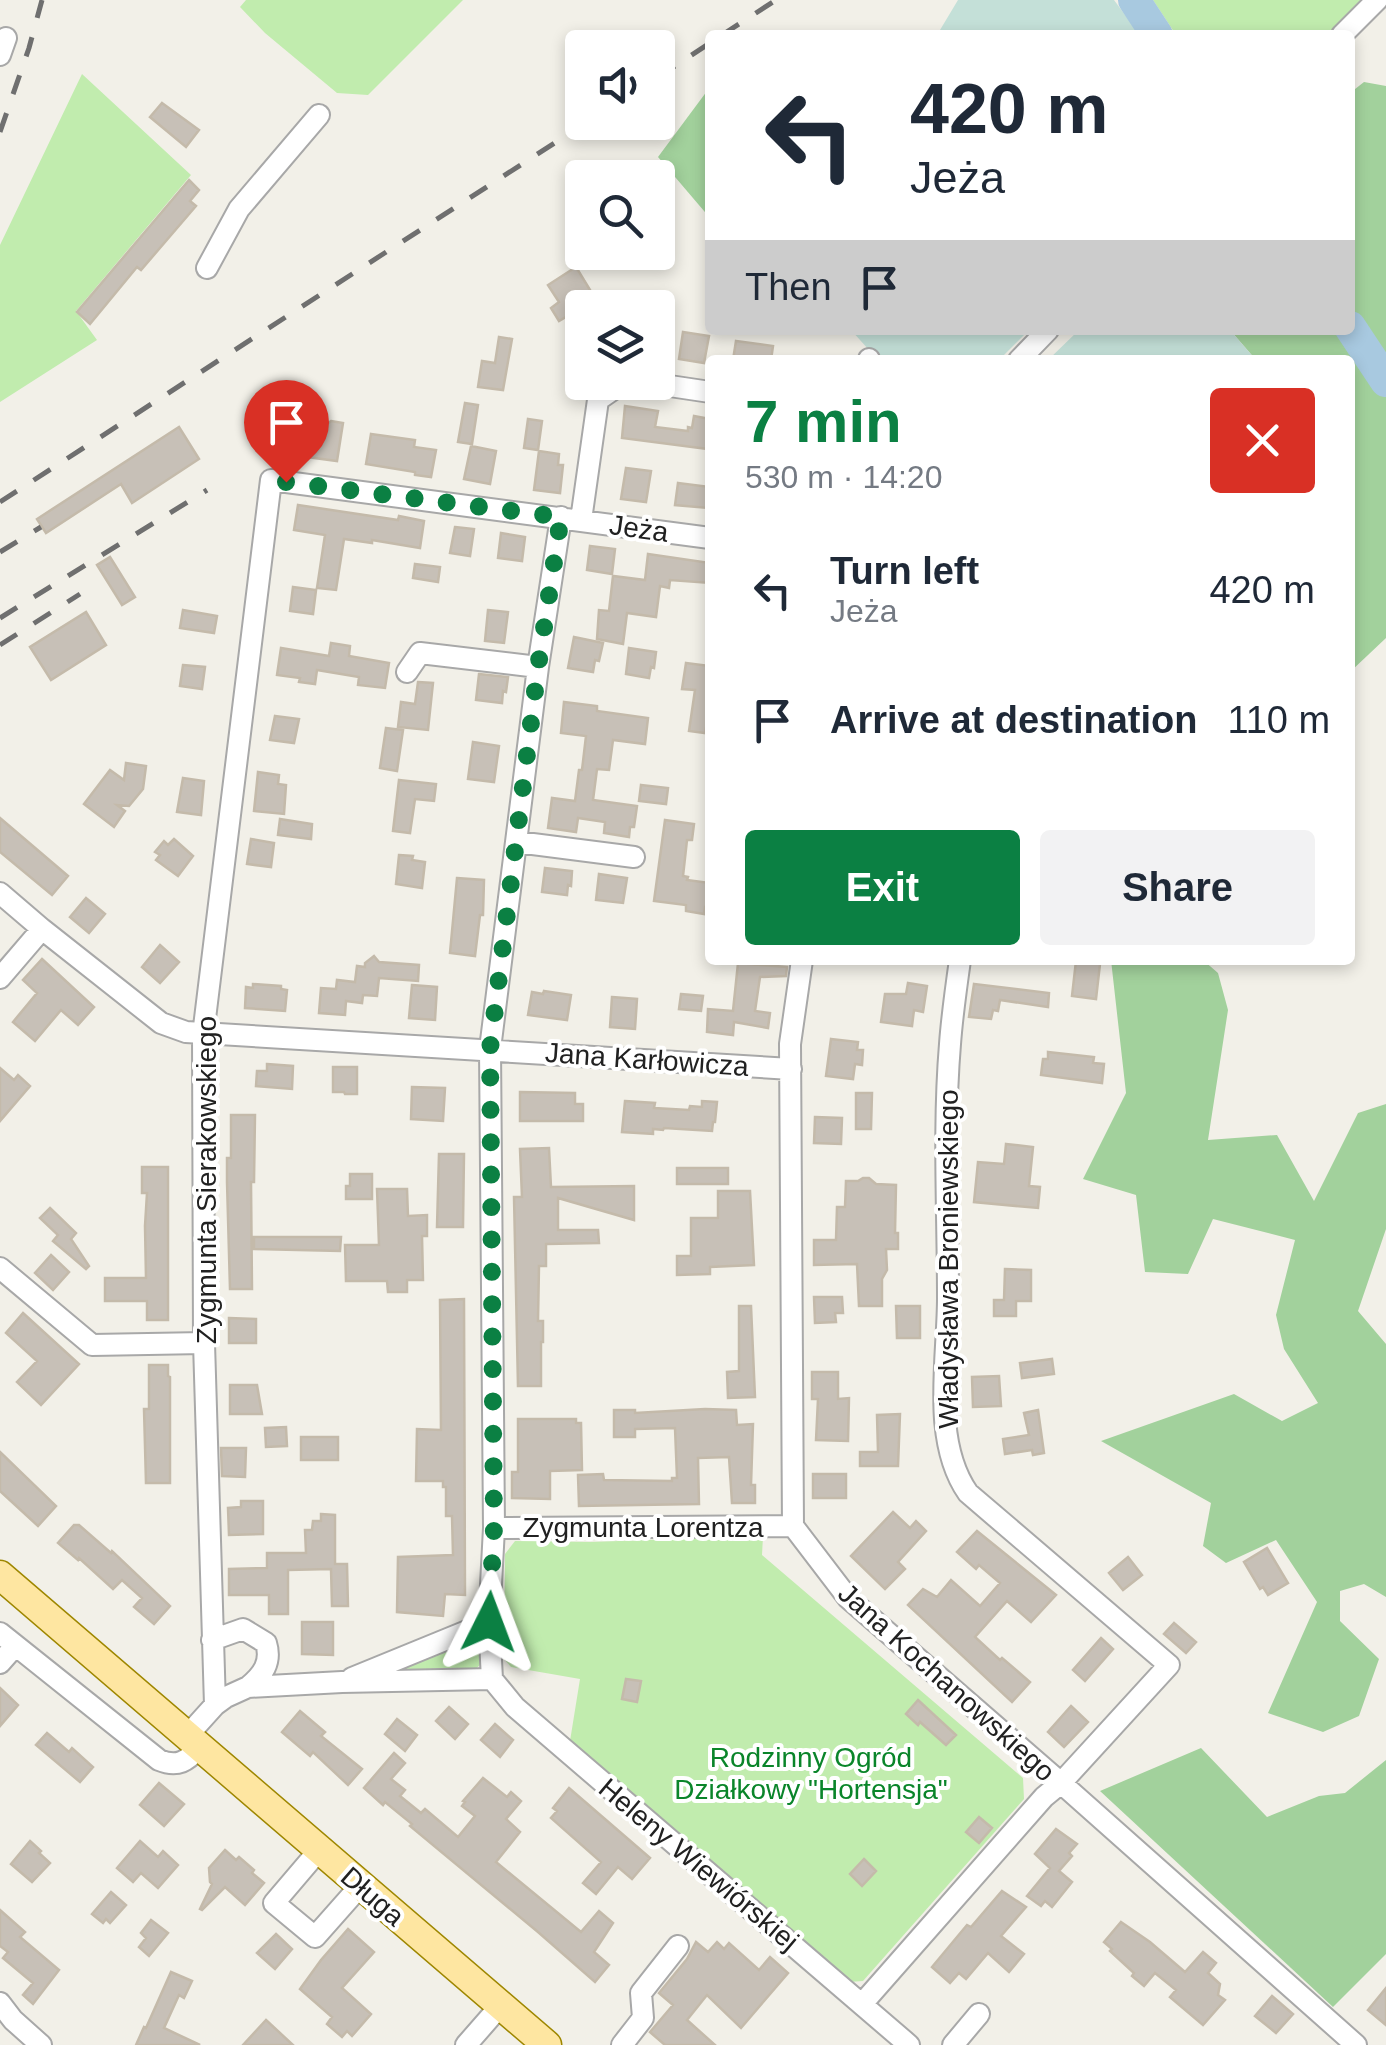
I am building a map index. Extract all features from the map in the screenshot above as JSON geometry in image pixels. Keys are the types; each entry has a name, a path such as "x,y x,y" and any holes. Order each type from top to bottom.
{"main road":[{"name":"Długa","path":"0,1575 547,2045"}],"street":[{"path":"1347,30 1376,0"},
{"path":"207,268 239,209 319,115"},
{"path":"1023,355 1043,335"},
{"path":"675,387 705,391"},
{"path":"248,1687 492,1680 490,1049 538,667 598,400"},
{"name":"Jeża","path":"271,480 705,537"},
{"name":"Zygmunta Sierakowskiego","path":"214,1705 204,1343 203,1035 271,480"},
{"path":"407,672 420,653 538,667"},
{"path":"517,842 634,857"},
{"name":"Jana Karłowicza","path":"0,893 172,1029 203,1035 790,1068"},
{"path":"0,978 42,929"},
{"path":"792,1526 790,1044 801,965"},
{"name":"Władysława Broniewskiego","path":"862,2004 1044,1797 1169,1665 968,1493 950,1455 945,1390 946,1174 950,1044 959,965"},
{"path":"0,1268 92,1345 204,1343"},
{"name":"Jana Kochanowskiego","path":"792,1526 848,1598 1356,2045"},
{"name":"Zygmunta Lorentza","path":"494,1528 792,1526"},
{"path":"342,1682 489,1622"},
{"path":"0,1663 8,1639 168,1764 186,1762 214,1705 248,1687 268,1663 266,1642 243,1629 212,1640"},
{"name":"Heleny Wiewiórskiej","path":"492,1680 516,1707 909,2045"},
{"path":"320,1849 274,1903 315,1937 361,1885"},
{"path":"622,2045 643,2018 642,1993 678,1946"},
{"path":"0,2002 40,2045"},
{"path":"466,2045 501,2005"},
{"path":"953,2045 980,2014"}],"green space":[{"path":"246,0 463,0 368,95 337,93 265,33 240,7"},
{"path":"1153,0 1366,0 1337,30 1173,30"},
{"path":"82,74 191,175 76,311 97,340 0,402 0,245"},
{"path":"1364,82 1386,86 1386,638 1355,667 1355,355 1252,355 1234,335 1355,335 1355,89"},
{"path":"705,94 705,212 675,177 675,160 658,157 671,140 675,140 675,134"},
{"path":"1112,965 1209,965 1218,973 1228,1010 1208,1140 1277,1135 1314,1201 1358,1113 1386,1104 1386,1229 1358,1311 1386,1344 1386,1597 1364,1584 1340,1591 1340,1621 1379,1659 1359,1716 1323,1732 1268,1713 1317,1602 1276,1540 1226,1563 1203,1546 1211,1503 1101,1441 1234,1394 1282,1421 1318,1403 1284,1349 1276,1315 1295,1240 1213,1219 1188,1274 1145,1272 1136,1195 1083,1179 1126,1093"},
{"name":"Rodzinny Ogród Działkowy \"Hortensja\"","path":"763,1536 762,1555 1023,1778 1024,1799 863,1981 849,1982 570,1741 580,1679 511,1667 504,1659 505,1554 515,1541"},
{"path":"477,1638 480,1665 473,1671 396,1671"},
{"path":"1201,1748 1267,1817 1319,1796 1345,1793 1386,1760 1386,1954 1333,2007 1100,1791"}],"shaded area":[{"path":"958,0 1114,0 1136,30 940,30"},
{"path":"856,335 1024,335 1004,355 874,355"},
{"path":"1074,335 1234,335 1252,355 1053,355"}],"building":[{"path":"162,103 199,130 186,147 150,117"},
{"path":"189,180 199,190 190,201 196,206 141,270 137,267 90,324 77,312"},
{"path":"578,270 590,290 565,290 565,317 559,321 551,308 559,302 548,285"},
{"path":"683,332 709,336 704,363 679,359"},
{"path":"499,337 512,339 503,390 478,387 482,361 495,363"},
{"path":"736,341 773,346 772,355 734,355"},
{"path":"465,403 478,405 472,444 458,442"},
{"path":"625,406 658,411 655,427 688,431 694,416 705,418 705,449 622,438"},
{"path":"528,419 542,421 538,450 524,448"},
{"path":"331,421 343,423 337,461 307,457 296,447"},
{"path":"179,427 199,459 132,503 121,484 46,533 37,519"},
{"path":"371,434 415,440 414,447 436,450 431,477 366,464"},
{"path":"471,446 496,451 490,484 464,479"},
{"path":"539,451 559,454 558,465 563,465 560,493 534,490"},
{"path":"626,468 651,471 646,502 621,499"},
{"path":"678,483 705,486 705,508 675,505"},
{"path":"298,505 424,521 420,548 344,539 336,590 317,588 325,535 294,530"},
{"path":"455,527 474,529 470,556 450,553"},
{"path":"501,533 525,537 522,561 498,558"},
{"path":"590,546 615,549 612,574 587,570"},
{"path":"648,554 705,562 705,583 670,580 669,588 660,586 656,617 627,613 623,644 597,639 599,610 609,611 613,576 645,580"},
{"path":"110,557 135,597 122,605 97,565"},
{"path":"415,564 440,567 438,582 413,578"},
{"path":"293,587 316,590 313,614 290,611"},
{"path":"183,610 217,616 214,633 180,628"},
{"path":"488,610 508,612 504,643 485,641"},
{"path":"86,612 106,645 51,680 30,647"},
{"path":"574,637 603,643 593,672 568,668"},
{"path":"331,643 350,646 349,656 389,663 385,688 358,685 359,677 317,670 315,684 277,675 281,648 329,656"},
{"path":"629,648 656,652 649,678 626,674"},
{"path":"686,663 705,665 705,733 689,731 695,690 682,689"},
{"path":"183,665 205,667 202,689 180,686"},
{"path":"479,674 508,677 502,703 476,700"},
{"path":"418,682 433,683 428,730 398,727 401,702 415,704"},
{"path":"564,702 648,718 645,744 613,740 609,770 597,769 593,800 637,806 629,837 604,833 605,822 578,818 576,832 548,828 552,798 575,801 582,770 586,736 561,733"},
{"path":"275,716 299,719 294,743 270,740"},
{"path":"386,728 403,730 397,771 380,768"},
{"path":"473,742 499,746 494,782 468,779"},
{"path":"126,763 146,766 143,789 129,806 117,805 125,811 114,827 84,804 110,770 124,780"},
{"path":"258,772 279,775 278,784 286,785 284,814 254,811"},
{"path":"183,778 204,781 201,815 177,812"},
{"path":"399,780 436,784 434,801 415,799 410,833 393,831"},
{"path":"641,785 668,788 666,804 639,801"},
{"path":"0,818 68,876 52,895 0,852"},
{"path":"280,819 312,824 311,839 278,835"},
{"path":"665,820 694,824 692,840 687,840 683,876 705,882 704,914 686,911 686,905 654,901"},
{"path":"174,839 193,856 178,876 156,860 160,855 155,852 164,841 168,845"},
{"path":"251,839 274,843 271,867 247,864"},
{"path":"399,855 425,862 422,888 396,884"},
{"path":"545,868 572,871 567,895 542,892"},
{"path":"599,874 627,878 623,903 596,900"},
{"path":"457,878 484,880 483,915 475,956 450,953"},
{"path":"86,898 105,914 89,933 70,917"},
{"path":"160,945 179,962 160,983 142,967"},
{"path":"374,956 379,962 419,965 418,981 379,978 377,996 363,995 362,1003 346,1001 345,1015 319,1013 321,988 336,989 337,980 355,982 357,966 365,967"},
{"path":"42,959 94,1007 78,1025 61,1010 35,1041 13,1022 37,993 23,980"},
{"path":"738,965 787,967 786,976 760,977 755,1011 770,1013 768,1028 734,1022 733,1035 707,1032 708,1009 733,1011"},
{"path":"1076,965 1100,965 1096,999 1072,996"},
{"path":"908,983 927,986 923,1012 914,1010 912,1026 881,1022 885,994 906,994"},
{"path":"253,984 287,990 285,1011 245,1008 246,987 253,988"},
{"path":"974,984 1049,993 1048,1007 1000,1000 991,1019 969,1017"},
{"path":"412,985 437,987 435,1020 409,1018"},
{"path":"532,992 571,995 567,1020 528,1015"},
{"path":"681,994 703,996 701,1011 679,1009"},
{"path":"612,997 637,999 635,1029 610,1027"},
{"path":"831,1039 858,1042 857,1050 863,1050 862,1065 855,1064 853,1079 826,1076"},
{"path":"1048,1052 1094,1057 1093,1063 1104,1064 1102,1083 1041,1075"},
{"path":"267,1064 293,1066 292,1089 256,1086 257,1071 267,1071"},
{"path":"333,1067 357,1067 357,1094 333,1092"},
{"path":"0,1068 14,1080 18,1075 30,1086 0,1121"},
{"path":"412,1087 445,1088 443,1121 411,1119"},
{"path":"520,1092 575,1093 575,1104 583,1104 583,1121 520,1121"},
{"path":"856,1093 872,1093 871,1129 856,1129"},
{"path":"625,1101 689,1110 690,1106 702,1107 702,1101 717,1102 715,1122 712,1131 664,1128 653,1129 653,1134 622,1132"},
{"path":"231,1115 255,1115 252,1289 230,1289 227,1158 231,1158"},
{"path":"815,1117 842,1118 841,1144 814,1143"},
{"path":"1006,1144 1033,1147 1029,1186 1040,1187 1038,1208 974,1202 978,1162 1004,1164"},
{"path":"549,1148 551,1187 634,1186 634,1220 558,1198 558,1230 598,1230 599,1243 546,1244 546,1266 539,1266 538,1321 543,1321 541,1386 518,1386 514,1197 522,1197 520,1149"},
{"path":"439,1154 464,1154 463,1227 437,1227"},
{"path":"142,1167 168,1167 168,1320 147,1320 147,1301 105,1301 105,1278 146,1278 147,1193 142,1193"},
{"path":"677,1168 728,1168 728,1184 677,1184"},
{"path":"350,1174 372,1174 372,1199 346,1199"},
{"path":"863,1178 876,1184 896,1185 898,1249 886,1249 882,1306 859,1306 857,1264 814,1265 814,1240 836,1240 837,1207 845,1207 846,1181"},
{"path":"377,1189 407,1189 408,1216 427,1215 427,1236 422,1236 423,1280 407,1280 407,1292 388,1292 387,1281 346,1281 345,1245 379,1245"},
{"path":"718,1191 750,1191 754,1265 710,1267 710,1274 677,1275 677,1256 691,1256 691,1218 718,1218"},
{"path":"50,1208 76,1233 71,1239 89,1266 86,1269 53,1241 58,1235 40,1218"},
{"path":"254,1237 341,1237 340,1251 254,1249"},
{"path":"51,1255 69,1272 53,1290 35,1273"},
{"path":"1005,1269 1031,1270 1031,1301 1016,1301 1016,1316 994,1316 994,1300 1004,1300"},
{"path":"814,1297 842,1297 843,1313 835,1313 836,1322 815,1323"},
{"path":"464,1299 465,1595 445,1594 443,1616 397,1612 398,1557 453,1555 452,1516 446,1516 443,1481 416,1481 417,1429 441,1430 440,1300"},
{"path":"739,1306 751,1306 755,1397 728,1398 727,1372 739,1371"},
{"path":"896,1306 920,1306 920,1338 897,1338"},
{"path":"23,1313 79,1364 41,1405 17,1382 37,1361 6,1333"},
{"path":"229,1318 256,1319 256,1343 229,1343"},
{"path":"1052,1359 1054,1374 1022,1378 1020,1363"},
{"path":"149,1365 168,1365 170,1483 146,1483 144,1409 149,1409"},
{"path":"812,1372 838,1372 838,1399 849,1398 848,1441 816,1440 818,1399 812,1399"},
{"path":"999,1376 1001,1406 973,1407 972,1377"},
{"path":"230,1385 257,1385 262,1414 230,1414"},
{"path":"614,1410 635,1413 736,1410 737,1425 753,1424 751,1485 755,1485 755,1503 732,1503 729,1457 698,1458 699,1504 579,1506 578,1475 603,1474 604,1480 677,1478 675,1428 635,1429 635,1437 614,1437"},
{"path":"1038,1410 1044,1453 1033,1455 1032,1450 1005,1454 1003,1439 1029,1435 1024,1413"},
{"path":"900,1414 898,1466 860,1466 860,1452 878,1452 877,1415"},
{"path":"518,1419 576,1419 576,1423 581,1423 582,1470 550,1471 550,1499 512,1498 512,1472 518,1472"},
{"path":"286,1427 287,1446 266,1447 265,1428"},
{"path":"301,1437 338,1437 338,1460 301,1460"},
{"path":"221,1448 246,1448 245,1477 222,1476"},
{"path":"0,1452 56,1506 38,1526 0,1491"},
{"path":"813,1474 846,1474 846,1498 813,1498"},
{"path":"241,1501 263,1501 263,1534 229,1535 228,1508 241,1507"},
{"path":"893,1512 910,1528 916,1521 926,1531 898,1562 905,1569 885,1589 851,1556"},
{"path":"321,1514 335,1515 335,1564 347,1564 348,1606 332,1606 331,1569 288,1570 288,1614 269,1614 269,1595 229,1595 229,1569 267,1568 267,1553 306,1553 305,1530 312,1530 313,1521 321,1521"},
{"path":"74,1525 112,1551 170,1606 154,1624 134,1607 142,1598 122,1580 113,1589 58,1543"},
{"path":"977,1531 1056,1595 1031,1622 1007,1601 975,1637 1030,1682 1012,1702 908,1605 923,1589 937,1597 951,1580 980,1606 1000,1583 957,1552"},
{"path":"1267,1548 1288,1583 1268,1595 1244,1562"},
{"path":"1128,1557 1142,1575 1123,1590 1109,1573"},
{"path":"302,1622 333,1622 333,1655 302,1654"},
{"path":"1174,1623 1196,1642 1186,1653 1164,1634"},
{"path":"1101,1638 1113,1649 1085,1681 1073,1670"},
{"path":"626,1679 641,1681 637,1702 622,1699"},
{"path":"0,1688 18,1705 0,1726"},
{"path":"918,1700 956,1735 946,1745 906,1714"},
{"path":"1071,1706 1088,1722 1064,1747 1048,1732"},
{"path":"449,1707 468,1724 455,1739 436,1721"},
{"path":"300,1711 325,1732 321,1736 362,1769 348,1785 313,1752 310,1756 282,1732"},
{"path":"397,1719 417,1735 405,1751 385,1734"},
{"path":"495,1724 513,1740 500,1757 481,1740"},
{"path":"47,1733 93,1767 80,1782 36,1745"},
{"path":"394,1753 405,1763 391,1779 405,1790 400,1796 421,1813 425,1809 458,1837 475,1816 462,1806 463,1801 483,1778 507,1797 511,1792 521,1801 506,1819 520,1832 496,1862 581,1932 599,1911 613,1923 594,1952 609,1965 595,1982 412,1824 364,1788"},
{"path":"159,1783 184,1804 164,1826 140,1805"},
{"path":"569,1788 650,1858 632,1879 618,1867 596,1894 583,1883 601,1862 551,1818 557,1811 553,1808"},
{"path":"979,1817 992,1828 979,1843 966,1832"},
{"path":"1056,1829 1077,1844 1059,1871 1072,1882 1052,1907 1045,1901 1041,1906 1027,1896 1050,1868 1035,1854"},
{"path":"30,1841 50,1863 32,1882 11,1864"},
{"path":"140,1841 158,1857 163,1851 178,1865 158,1888 141,1873 133,1882 117,1868"},
{"path":"225,1850 236,1860 239,1857 264,1883 245,1905 225,1887 202,1910 212,1884 209,1868"},
{"path":"864,1859 876,1871 862,1886 850,1874"},
{"path":"1002,1891 1026,1907 1001,1936 1024,1954 1009,1972 988,1953 966,1979 959,1973 950,1983 932,1967"},
{"path":"111,1892 126,1905 110,1923 106,1919 103,1923 92,1914"},
{"path":"0,1910 25,1932 20,1937 59,1970 33,2004 23,1995 33,1983 3,1958 8,1952 0,1946"},
{"path":"151,1920 168,1933 149,1956 139,1947 146,1938 141,1933"},
{"path":"1121,1922 1185,1972 1203,1952 1216,1963 1208,1973 1220,1984 1218,1995 1225,2000 1203,2025 1170,1997 1176,1990 1155,1973 1144,1986 1110,1951 1104,1942"},
{"path":"348,1929 374,1952 342,1988 371,2014 352,2036 347,2031 342,2037 327,2024 332,2017 300,1989"},
{"path":"276,1934 292,1949 275,1969 257,1953"},
{"path":"696,1942 708,1952 717,1942 724,1949 729,1943 759,1970 770,1957 788,1973 741,2028 707,1995 687,2020 715,2045 665,2045 650,2032 673,2005 659,1993"},
{"path":"171,1972 192,1981 184,1998 179,1995 164,2028 200,2045 136,2045 146,2028"},
{"path":"1386,1988 1386,2025 1368,2010"},
{"path":"1272,1996 1293,2014 1276,2033 1255,2016"},
{"path":"266,2020 293,2045 243,2045"}],"waterway":[{"path":"1134,0 1154,30"},
{"path":"1355,334 1386,381"}],"railway":[{"path":"0,132 42,0"},
{"path":"730,30 776,0"},
{"path":"675,66 705,46"},
{"path":"0,502 565,136"},
{"path":"0,618 207,490"},
{"path":"0,552 41,527"},
{"path":"0,645 80,594"}],"route":[{"path":"286,482 561,517 490,1049 494,1528 489,1622"}]}
